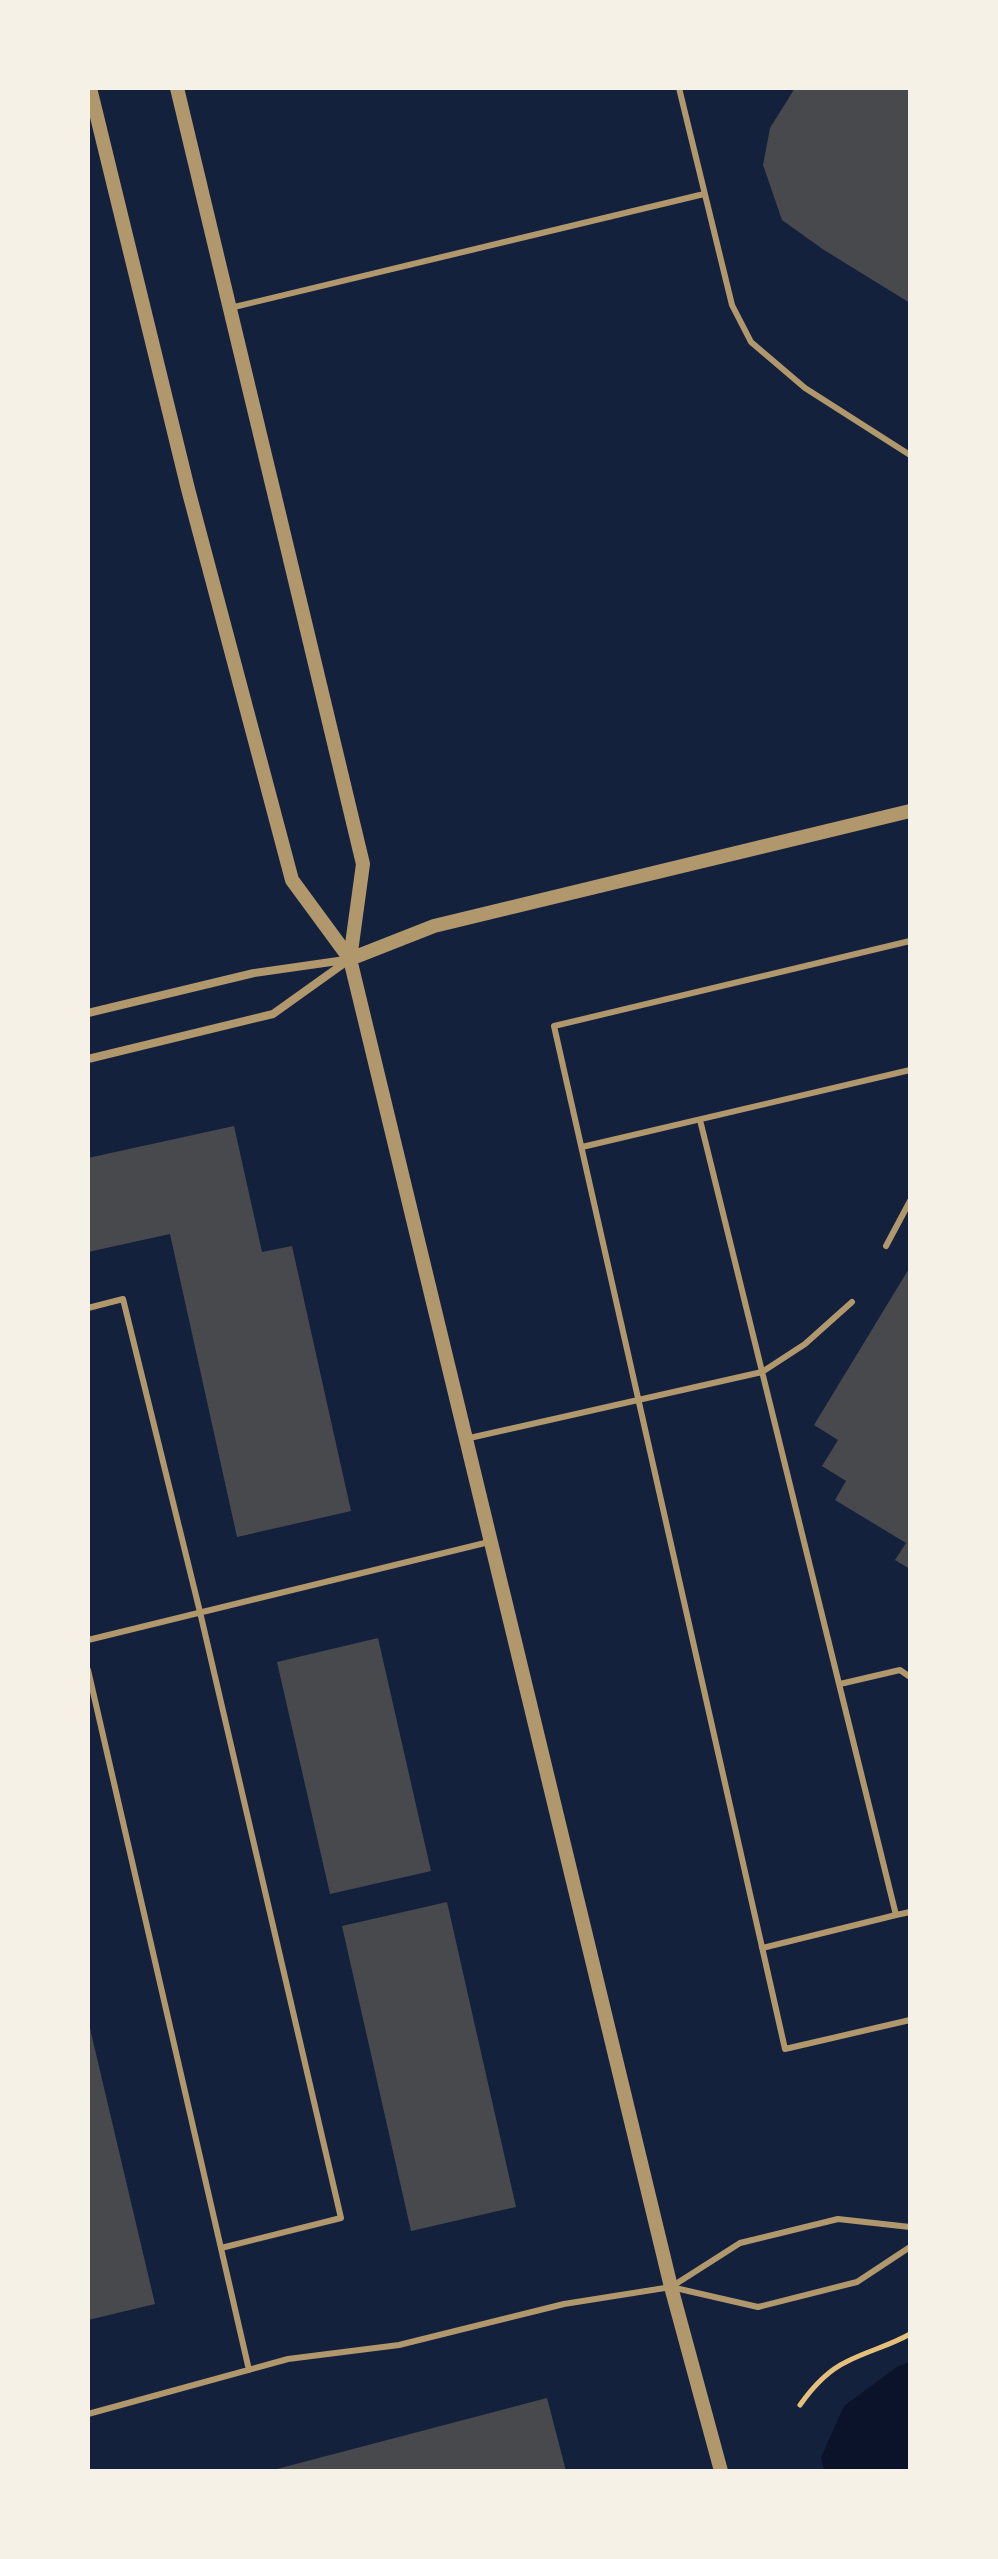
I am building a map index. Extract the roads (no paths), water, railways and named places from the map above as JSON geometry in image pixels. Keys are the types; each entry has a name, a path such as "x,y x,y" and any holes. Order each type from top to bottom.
{"street":[{"path":"90,88 188,489 292,880 350,959"},
{"path":"177,88 363,864 350,959 671,2287 721,2471"},
{"path":"88,1013 254,973 350,959 434,926 910,811"},
{"path":"88,1059 273,1014 350,959"}],"lane":[{"path":"679,88 732,305 751,342 805,388 910,455"},
{"path":"230,308 704,194"},
{"path":"910,941 554,1026 785,2049 910,2020"},
{"path":"582,1147 910,1070"},
{"path":"700,1120 896,1915"},
{"path":"886,1246 910,1201"},
{"path":"88,1308 123,1299 200,1612 341,2218 221,2248"},
{"path":"465,1439 762,1372 805,1344 852,1302"},
{"path":"88,1640 490,1542"},
{"path":"88,1670 249,2370"},
{"path":"840,1684 900,1670 910,1677"},
{"path":"762,1948 910,1912"},
{"path":"671,2287 740,2243 838,2219 910,2227"},
{"path":"88,2414 288,2359 399,2345 564,2304 671,2287 758,2307 857,2282 910,2247"}],"water":[{"path":"910,2362 910,2471 824,2471 821,2457 844,2406 898,2366"}]}
